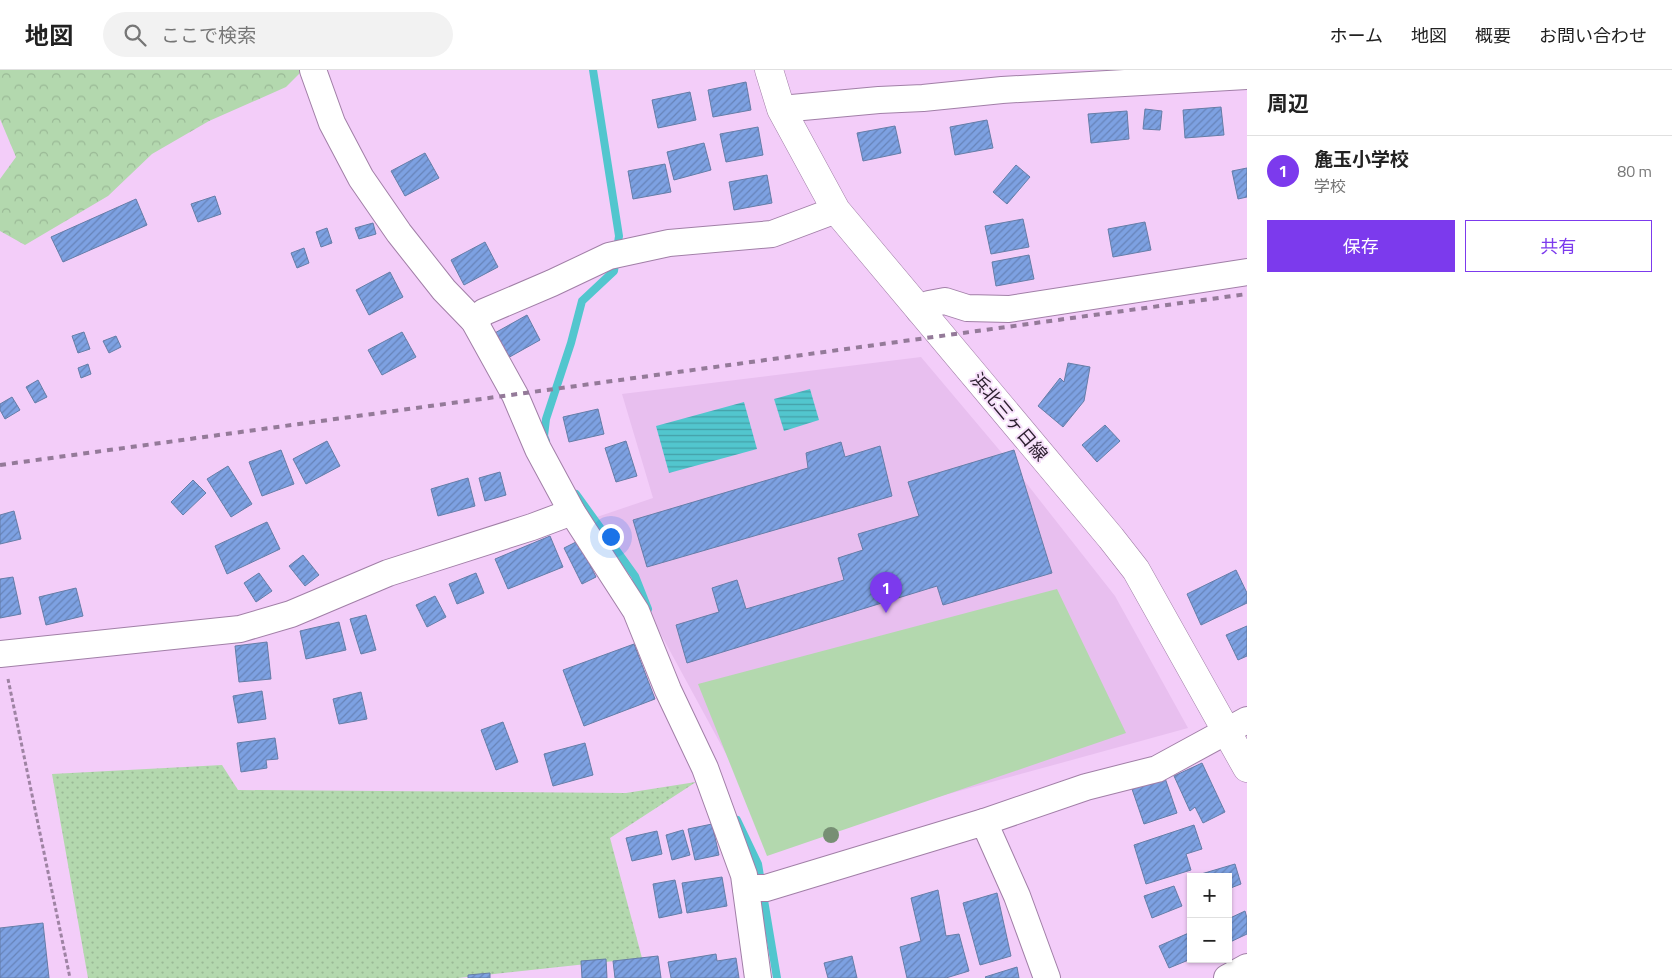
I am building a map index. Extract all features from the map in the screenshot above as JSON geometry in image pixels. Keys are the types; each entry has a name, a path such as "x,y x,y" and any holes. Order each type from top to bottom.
{"main road":[{"name":"浜北三ヶ日線","path":"770,70 781,109 836,210 1136,570 1237,726 1247,768"}],"street":[{"path":"313,70 332,123 360,178 398,233 444,290 474,321 515,395 538,449 572,512 636,611 668,690 704,768 744,875 754,888 758,978"},
{"path":"781,109 1002,90 1247,76"},
{"path":"474,321 484,312 621,253 669,242 772,234 836,210"},
{"path":"919,310 929,304 945,301 968,308 1008,309 1247,272"},
{"path":"1,654 240,629 291,614 388,573 532,527 572,512"},
{"path":"754,888 984,822 1086,787 1157,769 1237,726"},
{"path":"984,822 1016,896 1047,978"},
{"path":"1227,978 1247,967"}],"path":[{"path":"1,654 70,978"}],"shaded area":[{"path":"921,357 1012,465 1115,596 1188,728 774,842 658,629 594,518 653,498 622,394"},
{"path":"810,389 819,420 784,431 774,399"},
{"path":"744,402 757,449 669,473 656,426"}],"green space":[{"path":"0,70 303,70 286,87 209,121 152,154 108,196 25,245 0,231 0,179 16,157 0,119"},
{"path":"1057,589 1126,733 767,856 698,684"},
{"path":"222,765 238,790 626,793 696,782 610,838 642,958 458,978 88,978 52,774"}],"building":[{"path":"746,82 751,110 713,117 708,90"},
{"path":"690,92 696,120 658,128 652,100"},
{"path":"1221,107 1224,135 1185,138 1183,110"},
{"path":"1145,109 1162,111 1160,130 1143,129"},
{"path":"1127,111 1129,139 1091,143 1088,114"},
{"path":"987,120 993,148 955,155 950,127"},
{"path":"895,126 901,153 863,161 857,133"},
{"path":"758,127 763,155 726,162 720,134"},
{"path":"704,143 711,170 674,180 667,152"},
{"path":"425,153 439,178 405,196 391,171"},
{"path":"665,164 671,192 633,199 628,171"},
{"path":"1016,165 1030,177 1007,204 993,192"},
{"path":"1247,168 1247,197 1238,199 1232,171"},
{"path":"767,175 772,203 734,210 729,182"},
{"path":"215,196 221,214 198,222 191,204"},
{"path":"136,199 147,225 63,262 51,237"},
{"path":"1023,219 1029,247 991,254 985,226"},
{"path":"1145,222 1151,250 1113,257 1108,229"},
{"path":"373,223 376,234 359,239 355,228"},
{"path":"327,228 332,243 321,247 316,232"},
{"path":"485,242 498,267 464,285 451,260"},
{"path":"304,248 309,263 297,268 291,253"},
{"path":"1029,255 1034,279 996,286 992,262"},
{"path":"390,272 403,297 369,315 356,290"},
{"path":"527,315 540,340 506,359 493,334"},
{"path":"84,332 90,349 78,353 72,336"},
{"path":"402,332 416,357 382,375 368,350"},
{"path":"116,336 121,347 109,353 103,341"},
{"path":"1068,363 1090,367 1084,401 1063,427 1038,406 1060,378 1064,382"},
{"path":"88,364 91,374 81,378 78,368"},
{"path":"38,380 47,397 35,403 26,387"},
{"path":"12,397 20,410 5,419 0,410 0,404"},
{"path":"598,409 604,434 569,442 563,417"},
{"path":"1105,425 1120,441 1097,462 1082,445"},
{"path":"327,441 340,466 306,484 293,459"},
{"path":"626,441 637,476 616,482 605,448"},
{"path":"841,442 845,457 880,446 892,496 647,567 633,520 808,468 806,453"},
{"path":"281,450 294,484 262,496 249,462"},
{"path":"1014,450 1052,573 943,605 937,586 687,663 676,625 719,612 712,588 737,580 746,609 844,580 838,558 863,550 858,534 919,516 908,482"},
{"path":"228,466 252,504 231,517 207,479"},
{"path":"500,472 506,495 485,501 479,478"},
{"path":"468,478 475,506 438,516 431,489"},
{"path":"193,480 206,493 183,515 171,502"},
{"path":"14,511 21,539 0,544 0,515"},
{"path":"267,522 280,549 227,574 215,546"},
{"path":"550,536 563,567 508,589 495,559"},
{"path":"578,541 596,577 582,584 564,548"},
{"path":"303,555 319,575 305,586 289,566"},
{"path":"1236,570 1247,593 1247,603 1201,625 1187,594"},
{"path":"259,573 272,591 256,602 244,583"},
{"path":"476,573 484,593 457,604 449,584"},
{"path":"13,577 21,614 0,618 0,579"},
{"path":"76,588 83,616 46,625 39,597"},
{"path":"435,596 446,617 427,627 416,605"},
{"path":"366,615 376,650 361,654 350,619"},
{"path":"339,622 346,650 306,659 300,631"},
{"path":"1247,626 1247,656 1238,660 1226,635"},
{"path":"267,642 271,679 239,682 235,646"},
{"path":"634,644 655,699 584,726 563,670"},
{"path":"262,691 266,719 238,723 233,696"},
{"path":"361,692 367,719 339,724 333,699"},
{"path":"503,722 518,762 496,770 481,730"},
{"path":"275,738 278,759 266,760 267,768 241,772 237,743"},
{"path":"585,743 593,775 553,786 544,754"},
{"path":"1202,763 1225,812 1203,823 1195,807 1190,811 1174,776"},
{"path":"1165,778 1177,813 1144,824 1132,789"},
{"path":"712,824 719,855 695,860 688,829"},
{"path":"1194,825 1202,849 1186,854 1191,870 1146,884 1134,845"},
{"path":"683,830 690,855 672,860 666,835"},
{"path":"657,831 662,854 632,861 626,838"},
{"path":"1235,864 1241,884 1232,887 1232,873 1205,873"},
{"path":"722,877 727,906 687,913 682,883"},
{"path":"675,880 682,913 659,918 653,884"},
{"path":"1174,886 1182,906 1152,918 1144,896"},
{"path":"938,890 946,936 959,934 969,971 946,978 907,978 900,947 921,941 911,898"},
{"path":"997,893 1011,956 980,965 963,903"},
{"path":"1245,911 1247,934 1232,941 1232,918"},
{"path":"43,923 49,978 0,978 0,928"},
{"path":"1187,934 1187,961 1169,968 1159,946"},
{"path":"716,954 717,961 736,958 739,978 671,978 668,962"},
{"path":"658,956 661,978 615,978 613,961"},
{"path":"852,956 857,978 828,978 824,963"},
{"path":"606,959 607,978 582,978 581,961"},
{"path":"1017,967 1019,978 985,977"},
{"path":"490,973 490,978 468,978 468,975"}],"waterway":[{"path":"546,441 544,436 546,419 571,343 582,301 614,271 619,236 593,70"},
{"path":"576,494 635,576 648,609"},
{"path":"737,820 758,864 777,978"}],"railway":[{"path":"0,465 1247,294"}],"place":[{"name":"麁玉小学校","path":"886,613"}]}
